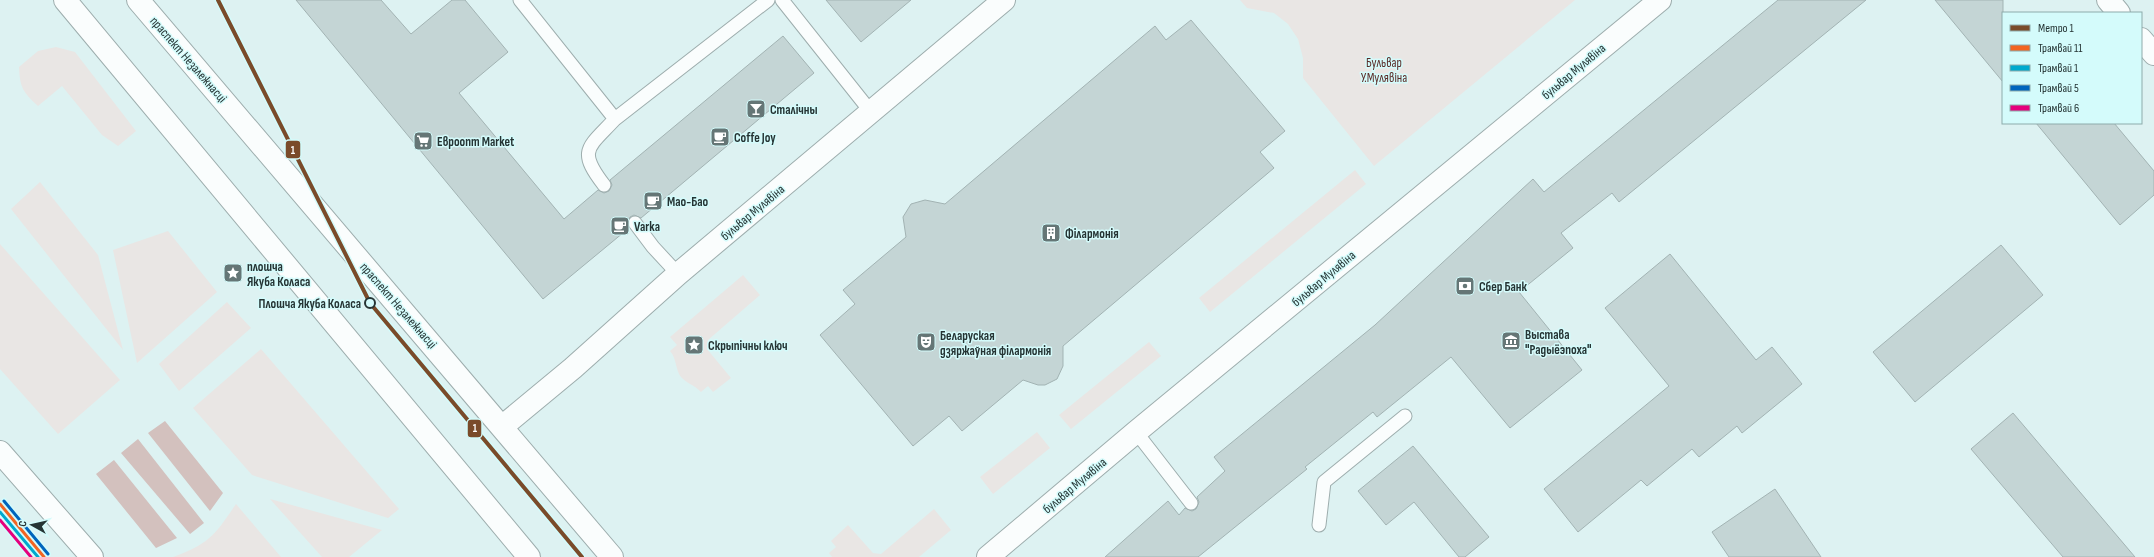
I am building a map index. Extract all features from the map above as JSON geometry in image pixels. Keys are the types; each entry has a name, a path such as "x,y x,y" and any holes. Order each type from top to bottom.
{"main road":[{"path":"65,0 529,557"},
{"name":"праспект Незалежнасці","path":"138,0 503,426 612,557"},
{"name":"бульвар Мулявіна","path":"503,426 573,368 678,274 1004,0"},
{"name":"бульвар Мулявіна","path":"988,557 1136,432 1660,0"},
{"path":"2108,0 2118,12"},
{"path":"2142,40 2154,54"},
{"path":"0,452 92,557"}],"lane":[{"path":"520,0 615,119"},
{"path":"604,185 590,167 587,156 590,147 615,119 768,0"},
{"path":"782,0 870,112"},
{"path":"635,223 653,247 678,274"},
{"path":"1319,525 1324,482 1406,416"},
{"path":"1136,432 1191,503"}],"green space":[{"name":"Бульвар У.Мулявіна","path":"1240,0 1575,0 1374,166 1303,78 1303,58 1298,39 1288,24 1274,13 1247,8"},
{"path":"56,47 75,52 136,131 118,146 102,135 62,86 38,106 23,89 20,80 19,67 38,51"},
{"path":"1355,170 1366,184 1210,312 1199,298"},
{"path":"40,182 98,255 123,350 11,209"},
{"path":"168,231 217,292 137,363 113,250"},
{"path":"0,244 120,380 58,434 0,369"},
{"path":"743,275 760,295 708,340 707,349 731,378 713,392 708,386 701,392 683,379 679,374 674,357 670,351 677,345 670,337"},
{"path":"227,302 251,328 179,391 159,364"},
{"path":"1149,342 1161,356 1071,429 1059,415"},
{"path":"261,349 399,509 388,518 252,475 193,408"},
{"path":"1037,432 1050,448 993,494 980,477"},
{"path":"270,499 382,530 349,557 322,557"},
{"path":"236,504 281,557 173,557 203,543 222,524"},
{"path":"934,509 951,530 919,557 832,557 829,553 836,547 831,541 848,525 873,553 881,554"}],"shaded area":[{"path":"165,421 223,493 210,511 148,433"},
{"path":"138,439 204,523 190,534 121,453"},
{"path":"114,460 177,538 156,548 96,474"}],"building":[{"path":"296,0 381,0 411,34 452,0 465,0 508,52 459,93 564,219 598,190 604,193 609,191 612,185 610,180 783,36 814,73 641,218 634,215 630,217 627,224 629,228 543,299"},
{"path":"826,0 911,0 861,42"},
{"path":"1778,0 1866,0 1619,202 1612,193 1561,233 1573,248 1519,292 1582,370 1510,428 1451,357 1377,417 1373,412 1305,467 1307,469 1198,557 1105,557 1168,501 1179,515 1185,508 1192,511 1196,509 1199,502 1197,497 1225,471 1214,457 1375,325 1533,179 1544,192"},
{"path":"1935,0 2003,0 2002,81"},
{"name":"Філармонія","path":"1191,20 1285,131 1260,152 1274,168 1063,346 1063,366 1057,379 1045,385 1038,385 1023,380 962,431 949,416 913,446 820,335 855,304 843,290 906,237 903,217 911,204 925,200 945,204 1155,26 1166,40"},
{"path":"2037,124 2115,124 2154,171 2154,195 2120,225"},
{"path":"2001,245 2043,295 1915,402 1873,352"},
{"path":"1670,254 1756,360 1772,347 1802,384 1742,433 1737,426 1699,457 1692,449 1647,486 1641,480 1578,532 1544,489 1669,386 1605,308"},
{"path":"2013,413 2135,557 2063,557 1971,449"},
{"path":"1413,446 1489,537 1465,557 1459,557 1414,502 1386,525 1358,491"},
{"path":"1775,489 1821,557 1729,557 1712,532"}],"metro line":[{"name":"1","path":"218,0 370,303 582,557"}],"tram line":[{"name":"5","path":"4,501 48,554"},
{"name":"11","path":"0,504 44,557"},
{"name":"1","path":"0,512 38,557"},
{"name":"6","path":"0,520 31,557"}],"place":[{"name":"Сталічны","path":"756,109"},
{"name":"Coffe Joy","path":"720,137"},
{"name":"Евроопт Market","path":"423,141"},
{"name":"Мао-Бао","path":"653,201"},
{"name":"Varka","path":"620,226"},
{"name":"Філармонія","path":"1051,233"},
{"name":"плошча Якуба Коласа","path":"233,273"},
{"name":"Сбер Банк","path":"1465,286"},
{"name":"Плошча Якуба Коласа","path":"370,303"},
{"name":"Выстава \"Радыёэпоха\"","path":"1511,341"},
{"name":"Беларуская дзяржаўная філармонія","path":"926,342"},
{"name":"Скрыпічны ключ","path":"694,345"}]}
